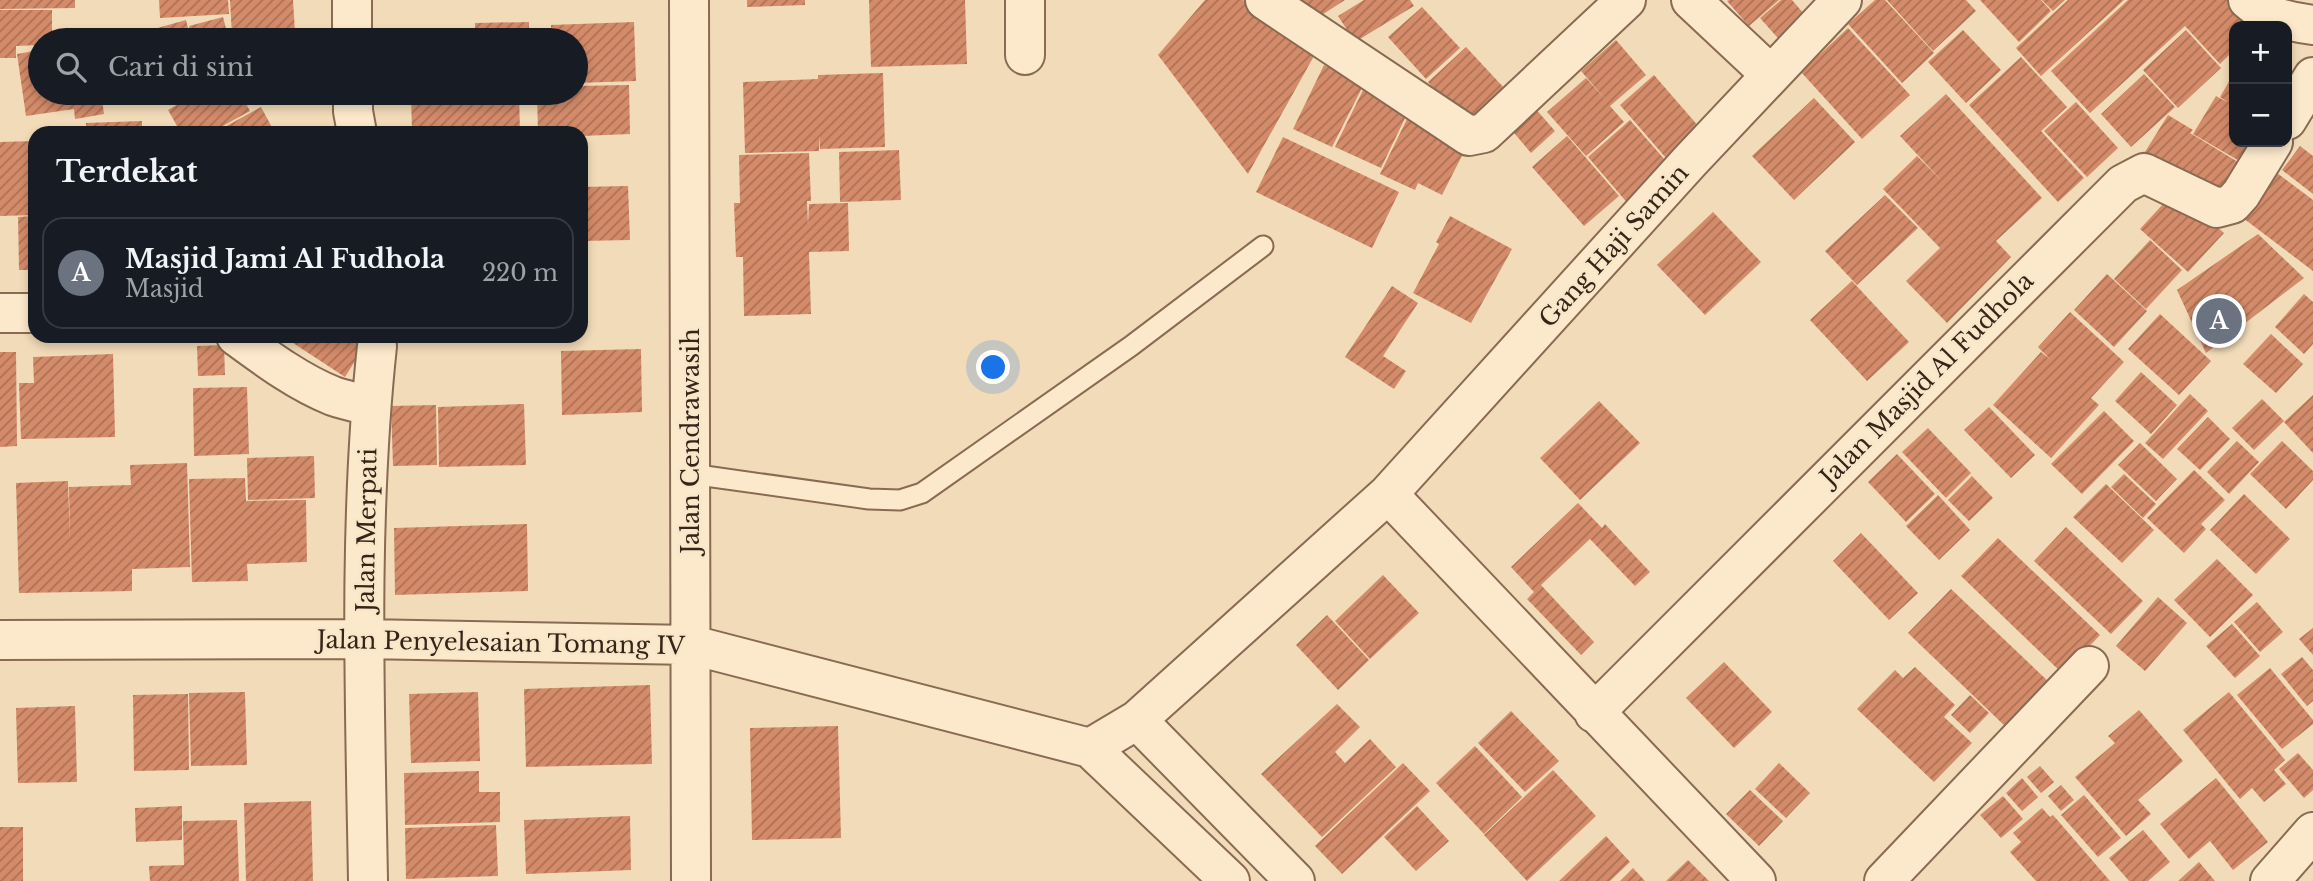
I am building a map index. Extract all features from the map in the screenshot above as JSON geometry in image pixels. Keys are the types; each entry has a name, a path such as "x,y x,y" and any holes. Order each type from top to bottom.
{"street":[{"path":"352,0 352,28"},
{"name":"Jalan Cendrawasih","path":"689,0 691,881"},
{"path":"1025,0 1025,55"},
{"path":"1265,0 1469,136 1484,133 1626,0"},
{"path":"1691,0 1771,75"},
{"name":"Gang Haji Samin","path":"1138,720 1388,494 1842,0"},
{"path":"2248,0 2261,12 2313,25"},
{"path":"2292,112 2313,77"},
{"path":"353,105 356,126"},
{"name":"Jalan Masjid Al Fudhola","path":"1594,713 2123,184 2144,173 2217,208 2232,204 2241,194 2270,147"},
{"path":"0,313 28,313"},
{"path":"246,343 307,383 334,396 370,406"},
{"name":"Jalan Merpati","path":"368,881 364,639 370,406 377,346"},
{"path":"1388,494 1756,881"},
{"name":"Jalan Penyelesaian Tomang IV","path":"0,640 364,639 692,645 1090,748 1230,881"},
{"path":"1884,881 2089,666"},
{"path":"1090,748 1138,720 1295,881"},
{"path":"2270,881 2313,832"}],"lane":[{"path":"691,474 869,499 900,500 922,493 1131,346 1263,246"}],"building":[{"path":"0,0 75,0 75,8 0,9"},
{"path":"159,0 228,0 229,14 160,18"},
{"path":"230,0 293,0 295,28 232,28"},
{"path":"747,0 805,0 805,5 747,7"},
{"path":"869,0 965,0 967,64 871,67"},
{"path":"1205,0 1243,0 1314,56 1248,174 1158,55"},
{"path":"1302,0 1345,0 1314,20"},
{"path":"1364,0 1410,0 1414,6 1355,42 1338,16"},
{"path":"1779,0 1749,26 1727,1"},
{"path":"1781,0 1792,0 1811,22 1785,46 1760,18"},
{"path":"1875,0 1885,0 1934,53 1902,83 1848,24"},
{"path":"1887,0 1966,0 1976,11 1933,51"},
{"path":"1980,0 2041,0 2051,11 2019,42"},
{"path":"2042,0 2065,0 2053,11"},
{"path":"2068,0 2124,0 2041,76 2016,48"},
{"path":"2128,0 2238,0 2257,21 2229,21 2229,55 2220,64 2185,26 2090,113 2051,71"},
{"path":"1422,7 1460,48 1426,79 1388,37"},
{"path":"0,10 52,10 52,28 28,28 28,46 16,46 16,58 0,58"},
{"path":"223,17 226,28 190,28"},
{"path":"186,20 188,28 158,28"},
{"path":"529,22 529,28 475,28 475,23"},
{"path":"634,22 636,81 588,83 588,28 551,28 551,25"},
{"path":"1848,28 1910,95 1862,139 1801,72"},
{"path":"1963,30 2001,70 1966,103 1928,62"},
{"path":"2186,30 2221,68 2178,108 2143,70"},
{"path":"1616,40 1646,75 1610,106 1624,122 1586,156 1547,112 1586,78 1607,101 1581,71"},
{"path":"1466,47 1506,90 1467,126 1428,82"},
{"path":"28,52 28,105 103,105 104,114 75,119 74,109 26,116 17,54"},
{"path":"2021,57 2067,107 2041,131 2084,178 2058,202 1969,105"},
{"path":"1324,65 1364,84 1332,147 1293,129"},
{"path":"883,73 885,147 820,149 819,135 819,151 745,153 743,82 818,79 818,75"},
{"path":"2144,74 2175,107 2131,147 2101,114"},
{"path":"1654,75 1700,128 1666,158 1620,105"},
{"path":"2229,82 2229,103 2220,97"},
{"path":"629,85 630,134 588,136 588,126 538,126 537,105 588,105 588,86"},
{"path":"1363,90 1408,112 1381,168 1335,147"},
{"path":"1946,94 2042,198 1996,241 2011,257 1947,323 1906,281 1940,248 1883,189 1917,156 1942,181 1900,136"},
{"path":"2216,96 2229,103 2229,147 2260,147 2248,166 2193,134"},
{"path":"1814,98 1855,142 1794,200 1752,156"},
{"path":"1527,99 1555,131 1531,153 1503,120"},
{"path":"2076,102 2118,148 2087,177 2044,131"},
{"path":"177,105 247,105 250,111 223,126 177,126 168,110"},
{"path":"411,105 519,105 520,126 412,126"},
{"path":"261,107 271,126 226,126"},
{"path":"1410,113 1444,130 1436,146 1444,132 1468,144 1442,195 1418,183 1415,190 1380,174"},
{"path":"2168,115 2193,130 2190,133 2248,168 2228,202 2145,152"},
{"path":"1630,120 1673,169 1630,206 1588,157"},
{"path":"142,121 142,126 86,126 86,123"},
{"path":"1567,136 1619,196 1584,226 1532,167"},
{"path":"1283,137 1399,192 1372,248 1256,192"},
{"path":"28,141 28,215 0,216 0,142"},
{"path":"2300,146 2313,156 2313,194 2282,170"},
{"path":"899,150 901,200 840,202 839,152"},
{"path":"809,153 811,201 807,201 808,225 809,204 848,203 849,251 809,252 811,314 744,316 743,257 736,257 734,203 740,203 739,155"},
{"path":"2277,173 2313,200 2313,271 2243,218"},
{"path":"628,186 630,240 588,241 588,187"},
{"path":"2176,190 2224,233 2188,272 2140,229"},
{"path":"1885,195 1918,228 1857,285 1825,251"},
{"path":"1713,212 1761,262 1705,315 1657,265"},
{"path":"28,216 28,270 19,270 18,217"},
{"path":"1450,216 1512,249 1471,323 1413,293 1439,244 1436,242"},
{"path":"2258,234 2304,278 2206,353 2177,290"},
{"path":"2150,240 2182,270 2146,309 2114,279"},
{"path":"2107,274 2147,311 2114,347 2074,310"},
{"path":"1852,281 1909,342 1867,381 1810,320"},
{"path":"1392,286 1418,303 1383,356 1406,371 1394,389 1345,357"},
{"path":"2304,294 2313,302 2313,344 2304,354 2275,327"},
{"path":"2070,312 2124,362 2091,398 2099,405 2051,458 1993,405 2041,352 2051,360 2038,347"},
{"path":"2160,314 2211,361 2179,395 2128,349"},
{"path":"2271,334 2303,364 2276,393 2243,364"},
{"path":"293,343 366,343 345,377"},
{"path":"224,345 225,375 198,376 197,346"},
{"path":"641,349 642,412 562,415 561,351"},
{"path":"0,352 16,352 17,446 0,447"},
{"path":"113,354 115,437 21,439 19,383 34,383 33,357"},
{"path":"2141,372 2177,405 2151,434 2115,401"},
{"path":"247,387 249,454 194,456 193,388"},
{"path":"2190,394 2208,411 2163,459 2145,443"},
{"path":"2313,395 2313,453 2284,422"},
{"path":"2262,399 2284,421 2254,450 2232,428"},
{"path":"1599,401 1640,443 1580,500 1540,458"},
{"path":"524,404 526,465 439,467 438,407"},
{"path":"436,405 437,465 393,466 391,406"},
{"path":"1989,407 2035,455 2011,478 1964,430"},
{"path":"2104,411 2134,441 2082,494 2051,464"},
{"path":"2208,417 2230,439 2200,470 2177,449"},
{"path":"1928,428 1971,473 1946,498 1902,452"},
{"path":"2237,441 2259,462 2229,494 2207,472"},
{"path":"2282,441 2313,471 2313,480 2286,509 2250,474"},
{"path":"2140,443 2177,479 2156,501 2118,465"},
{"path":"1897,454 1935,494 1906,522 1868,482"},
{"path":"314,456 315,498 248,500 247,458"},
{"path":"187,463 190,567 132,569 132,591 19,593 16,483 68,481 70,542 69,487 131,485 130,465"},
{"path":"2194,470 2225,500 2201,524 2206,529 2184,553 2147,518"},
{"path":"2124,474 2156,504 2143,518 2111,487"},
{"path":"1972,476 1993,498 1969,521 1948,500"},
{"path":"245,478 246,501 306,500 307,562 247,564 248,581 192,582 189,479"},
{"path":"2106,484 2154,530 2122,563 2073,517"},
{"path":"2244,494 2290,539 2256,574 2210,530"},
{"path":"1938,495 1970,530 1939,560 1906,526"},
{"path":"1578,503 1602,528 1605,524 1650,572 1635,586 1590,539 1541,585 1594,642 1581,655 1527,599 1534,592 1511,567"},
{"path":"527,524 528,591 395,595 394,528"},
{"path":"2066,527 2143,601 2111,634 2034,561"},
{"path":"1861,533 1918,593 1889,620 1833,561"},
{"path":"1998,538 2100,635 2063,674 1961,576"},
{"path":"2217,559 2253,595 2210,637 2174,600"},
{"path":"1383,575 1419,613 1370,659 1335,621"},
{"path":"1951,589 2050,683 2007,728 1908,633"},
{"path":"2158,597 2187,623 2145,671 2116,646"},
{"path":"2257,602 2283,632 2260,652 2234,622"},
{"path":"1327,615 1369,660 1338,690 1296,645"},
{"path":"2232,624 2260,656 2235,678 2206,646"},
{"path":"2313,628 2313,655 2299,639"},
{"path":"2302,657 2313,670 2313,701 2307,706 2281,674"},
{"path":"1724,662 1772,712 1734,748 1686,698"},
{"path":"1915,667 1955,705 1944,717 1972,743 1934,782 1857,709 1895,670 1903,678"},
{"path":"2270,668 2313,720 2313,724 2282,749 2237,695"},
{"path":"650,685 652,764 526,767 524,689"},
{"path":"245,692 247,765 191,766 189,693"},
{"path":"478,692 480,761 411,763 409,694"},
{"path":"2229,692 2285,760 2274,770 2286,784 2264,802 2252,788 2240,799 2183,730"},
{"path":"188,694 189,770 134,771 133,695"},
{"path":"1970,695 1989,713 1970,733 1951,715"},
{"path":"1337,704 1360,727 1335,752 1345,763 1370,739 1396,767 1322,837 1261,774"},
{"path":"75,706 77,782 18,783 16,708"},
{"path":"2139,710 2183,761 2138,800 2151,814 2126,836 2075,777 2115,743 2108,736"},
{"path":"1511,711 1559,761 1525,792 1478,743"},
{"path":"838,726 841,838 752,840 750,728"},
{"path":"1475,746 1522,797 1484,834 1436,783"},
{"path":"2298,753 2313,770 2313,790 2304,798 2279,769"},
{"path":"1403,763 1430,791 1342,874 1315,846"},
{"path":"1779,763 1810,793 1786,818 1755,789"},
{"path":"2040,766 2054,782 2041,793 2027,777"},
{"path":"1553,770 1596,816 1527,881 1484,835"},
{"path":"479,771 479,792 500,792 500,822 405,825 404,773"},
{"path":"2022,778 2038,797 2022,811 2006,793"},
{"path":"2216,778 2268,842 2233,870 2210,841 2189,859 2160,824"},
{"path":"2061,785 2074,800 2061,811 2048,796"},
{"path":"1750,790 1783,821 1759,846 1726,814"},
{"path":"2084,795 2121,838 2098,857 2061,815"},
{"path":"2003,796 2023,819 2001,838 1980,815"},
{"path":"311,801 313,881 246,881 244,803"},
{"path":"182,806 182,840 136,842 135,808"},
{"path":"1417,806 1449,841 1416,871 1384,837"},
{"path":"2042,808 2050,817 2053,815 2110,881 2036,881 2010,852 2021,842 2013,833"},
{"path":"630,816 631,870 526,874 524,820"},
{"path":"237,820 239,881 150,881 149,866 184,865 183,821"},
{"path":"496,825 498,876 406,879 405,828"},
{"path":"0,827 23,827 23,881 0,881"},
{"path":"2143,830 2170,862 2148,881 2129,881 2109,858"},
{"path":"1606,836 1630,862 1610,881 1559,881"},
{"path":"1688,860 1709,881 1666,881"},
{"path":"2199,862 2215,881 2178,881"},
{"path":"1633,868 1645,881 1620,881"}],"place":[{"name":"Masjid Jami Al Fudhola","path":"2219,321"}]}
